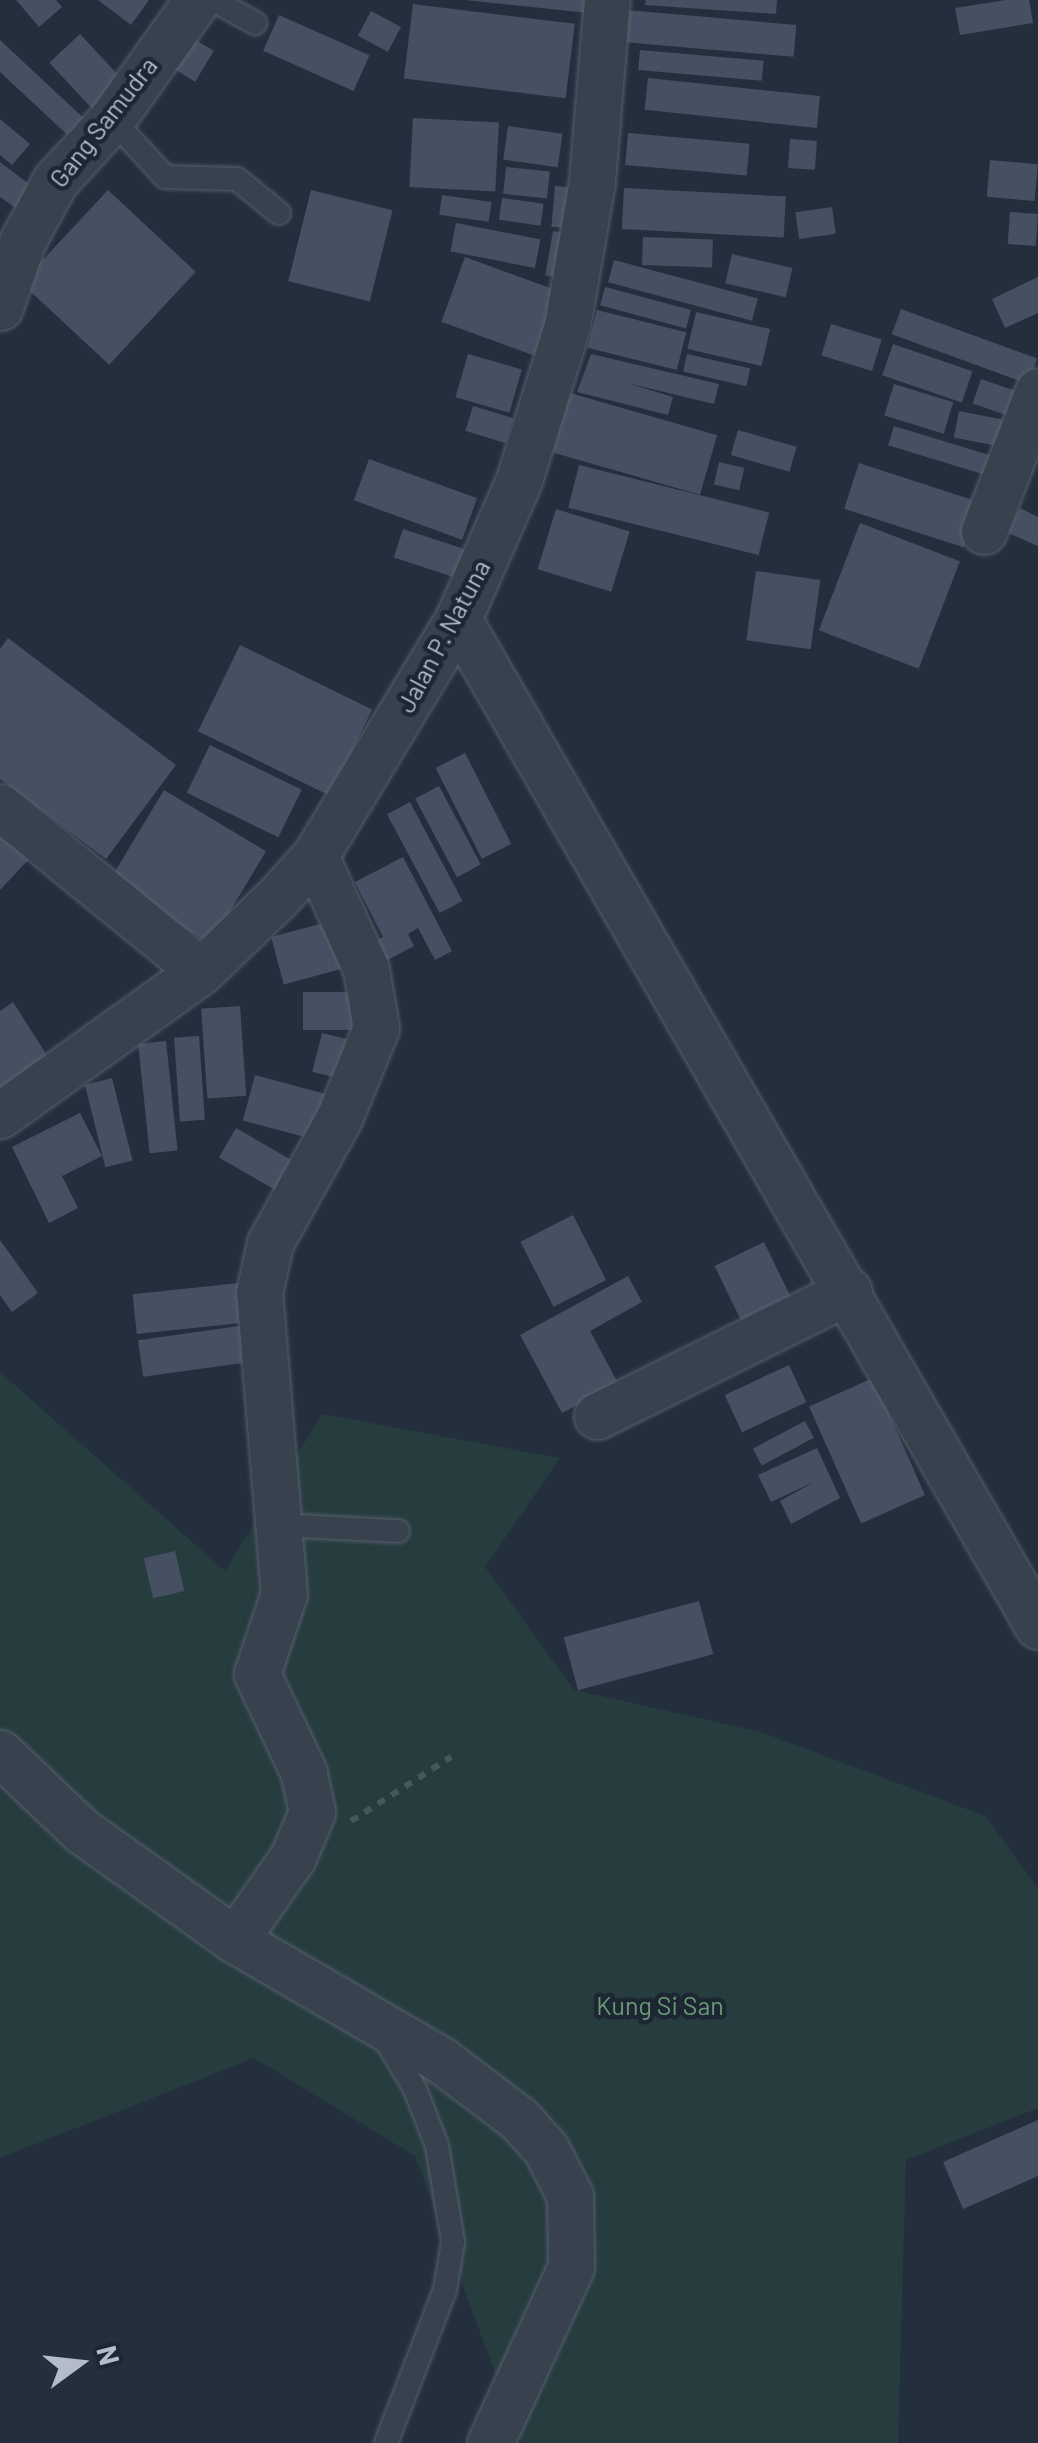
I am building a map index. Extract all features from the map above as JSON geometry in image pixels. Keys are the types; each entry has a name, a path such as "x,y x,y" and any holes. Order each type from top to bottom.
{"street":[{"name":"Gang Samudra","path":"0,308 23,240 56,180 112,119 196,0"},
{"name":"Jalan P. Natuna","path":"0,1115 201,971 315,856 458,619 519,480 567,326 592,181 608,0"},
{"path":"984,531 1038,391"},
{"path":"458,619 849,1291 1038,1626"},
{"path":"0,807 201,971"},
{"path":"235,1940 292,1857 312,1812 311,1794 258,1674 284,1594 259,1294 262,1265 340,1116 376,1028 366,970 315,856"},
{"path":"597,1416 849,1291"},
{"path":"0,1753 82,1830 235,1940 376,2022 520,2119 546,2149 570,2196 571,2267 490,2443"}],"lane":[{"path":"213,0 255,23"},
{"path":"112,119 165,178 237,179 280,213"},
{"path":"278,1525 398,1531"},
{"path":"376,2022 415,2089 436,2146 454,2242 444,2290 386,2443"}],"path":[{"path":"292,1857 451,1757"}],"green space":[{"name":"Kung Si San","path":"0,1372 225,1571 322,1414 560,1458 485,1567 574,1690 761,1732 985,1816 1038,1888 1038,2108 906,2160 898,2443 521,2443 415,2156 254,2058 0,2158"}],"building":[{"path":"16,0 56,0 62,7 39,27"},
{"path":"98,0 149,0 131,25"},
{"path":"465,0 590,0 589,13"},
{"path":"646,0 777,0 776,14 645,5"},
{"path":"1029,0 1033,23 960,35 955,8"},
{"path":"413,4 575,24 566,98 404,78"},
{"path":"626,10 796,25 794,57 623,42"},
{"path":"371,11 401,27 388,52 358,36"},
{"path":"279,15 369,55 354,91 263,51"},
{"path":"80,34 128,86 98,115 49,63"},
{"path":"194,39 214,51 195,82 175,70"},
{"path":"0,40 91,125 75,142 0,72"},
{"path":"640,50 764,61 762,81 638,70"},
{"path":"648,78 820,96 817,128 645,110"},
{"path":"413,118 499,123 495,191 409,187"},
{"path":"0,119 30,144 12,165 0,155"},
{"path":"508,126 562,134 558,167 503,160"},
{"path":"628,133 750,144 747,176 625,165"},
{"path":"790,139 817,141 815,170 788,168"},
{"path":"990,160 1038,164 1035,201 987,197"},
{"path":"0,162 33,187 17,209 0,197"},
{"path":"506,167 550,172 547,198 503,194"},
{"path":"555,186 576,188 572,229 551,227"},
{"path":"624,188 786,196 784,237 622,229"},
{"path":"108,190 196,272 109,365 21,283"},
{"path":"311,190 393,210 370,302 288,281"},
{"path":"442,195 492,202 489,222 439,215"},
{"path":"502,198 544,204 541,226 499,220"},
{"path":"832,207 836,234 799,239 795,212"},
{"path":"1010,212 1038,214 1036,246 1008,244"},
{"path":"456,223 540,239 535,268 450,251"},
{"path":"553,231 570,234 562,278 545,275"},
{"path":"643,237 713,239 712,267 642,265"},
{"path":"732,254 792,268 786,297 725,283"},
{"path":"465,257 563,293 539,357 441,322"},
{"path":"614,260 758,299 752,321 608,282"},
{"path":"1038,277 1038,313 1005,328 992,299"},
{"path":"605,287 691,310 686,328 600,305"},
{"path":"901,309 1037,359 1028,384 892,334"},
{"path":"597,310 686,332 677,370 588,348"},
{"path":"696,312 770,329 762,366 687,349"},
{"path":"831,324 882,339 872,371 821,356"},
{"path":"893,344 972,371 962,403 882,375"},
{"path":"468,354 522,369 509,413 456,397"},
{"path":"591,354 719,384 714,404 627,383 673,397 668,415 577,392"},
{"path":"687,354 750,369 746,386 683,372"},
{"path":"981,379 1024,394 1016,419 973,404"},
{"path":"894,384 953,402 944,434 884,416"},
{"path":"570,393 717,435 700,495 553,453"},
{"path":"473,406 513,418 506,443 465,431"},
{"path":"959,411 1009,421 1004,447 954,438"},
{"path":"894,426 996,457 990,476 888,445"},
{"path":"738,430 797,447 789,472 731,455"},
{"path":"369,459 477,498 462,540 354,500"},
{"path":"719,462 744,468 739,490 714,484"},
{"path":"859,463 979,502 964,548 844,509"},
{"path":"579,465 769,512 759,555 568,508"},
{"path":"1020,508 1038,517 1038,546 1008,533"},
{"path":"556,509 630,532 611,592 538,569"},
{"path":"860,523 960,561 919,669 819,630"},
{"path":"403,529 466,549 456,578 394,558"},
{"path":"756,571 820,580 811,649 746,640"},
{"path":"8,638 176,765 106,859 0,779 0,649"},
{"path":"240,645 372,709 330,796 198,731"},
{"path":"210,745 302,790 278,837 187,793"},
{"path":"465,753 511,844 482,859 436,768"},
{"path":"439,786 481,865 457,877 415,799"},
{"path":"164,790 266,851 210,944 108,883"},
{"path":"410,802 463,901 440,913 387,814"},
{"path":"0,830 30,858 0,890"},
{"path":"403,857 452,951 435,960 418,928 408,934 414,946 378,965 367,945 383,937 355,882"},
{"path":"331,921 344,968 284,984 271,937"},
{"path":"303,992 352,992 352,1030 303,1030"},
{"path":"13,1002 48,1057 0,1089 0,1011"},
{"path":"240,1006 246,1096 207,1099 201,1009"},
{"path":"322,1033 346,1039 337,1078 312,1072"},
{"path":"199,1036 205,1120 180,1122 174,1038"},
{"path":"166,1041 177,1150 150,1153 138,1044"},
{"path":"255,1075 332,1096 320,1141 243,1120"},
{"path":"112,1078 133,1160 105,1167 85,1085"},
{"path":"80,1113 102,1156 62,1176 78,1208 49,1223 12,1147"},
{"path":"236,1128 295,1162 278,1191 219,1157"},
{"path":"573,1215 606,1280 554,1307 520,1242"},
{"path":"0,1240 38,1293 12,1312 0,1295"},
{"path":"764,1242 793,1301 743,1325 715,1266"},
{"path":"628,1276 642,1302 590,1331 618,1383 562,1413 520,1335"},
{"path":"239,1283 243,1323 137,1334 133,1294"},
{"path":"246,1325 251,1362 143,1377 138,1340"},
{"path":"789,1365 806,1402 742,1432 725,1395"},
{"path":"873,1378 925,1495 861,1523 809,1406"},
{"path":"805,1421 814,1438 762,1465 753,1449"},
{"path":"817,1448 840,1498 791,1524 780,1501 816,1481 771,1502 758,1475"},
{"path":"175,1551 184,1591 153,1598 144,1558"},
{"path":"699,1601 713,1654 578,1690 564,1637"},
{"path":"1038,2120 1038,2176 963,2209 943,2162"}]}
